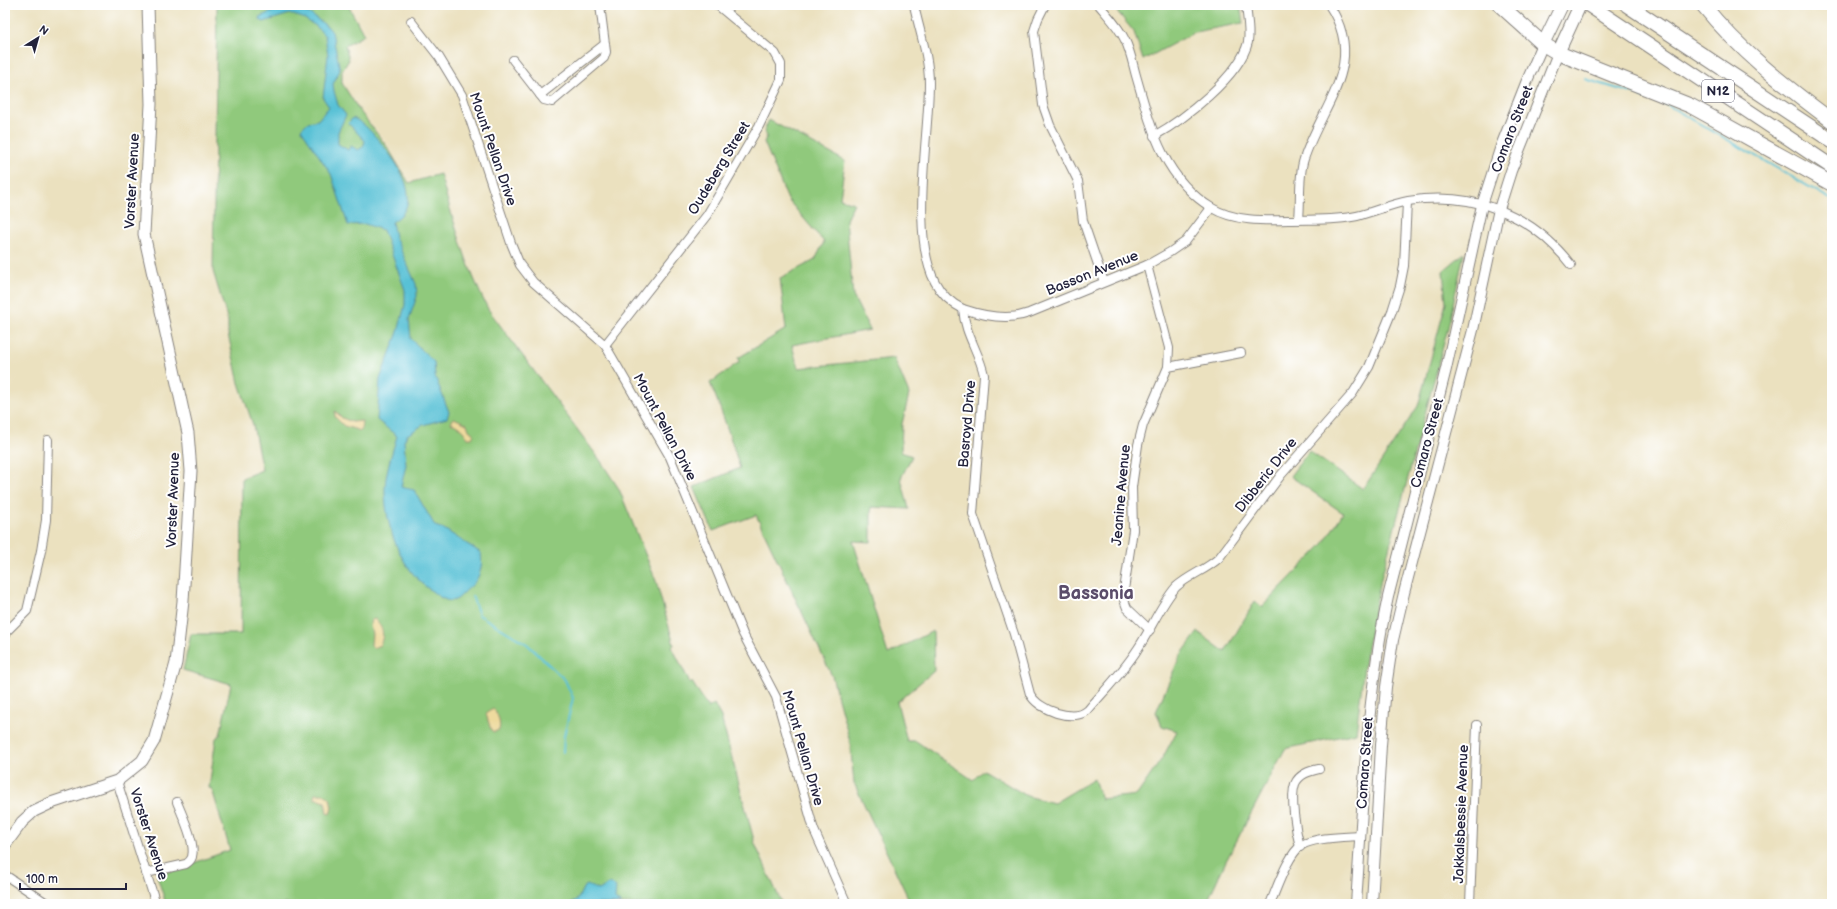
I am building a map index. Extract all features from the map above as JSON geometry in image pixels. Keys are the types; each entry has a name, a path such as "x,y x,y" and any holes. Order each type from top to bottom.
{"highway":[{"path":"1500,5 1543,44 1558,53 1691,106 1832,184"},
{"name":"N12","path":"1590,5 1832,167"},
{"name":"N12","path":"1627,5 1832,141"},
{"path":"1703,5 1754,59 1787,87 1832,121"}],"main road":[{"name":"Vorster Avenue","path":"117,781 142,761 154,741 176,663 183,601 191,484 188,433 144,234 151,104 148,5"},
{"name":"Comaro Street","path":"1543,44 1562,5"},
{"name":"Comaro Street","path":"1558,53 1580,5"},
{"path":"5,846 22,822 34,811 51,803 117,781"}],"street":[{"path":"513,60 544,100 552,102 600,63 606,52 600,5"},
{"name":"Oudeberg Street","path":"605,345 707,215 755,132 781,80 781,64 775,53 717,5"},
{"path":"914,5 929,72 922,220 926,256 932,275 939,289 951,302 963,309"},
{"path":"1045,5 1034,31 1043,105 1050,126 1078,181 1083,221 1104,282"},
{"path":"1099,5 1117,26 1125,40 1154,136 1165,159 1177,177 1211,208 1219,212 1266,220 1357,216 1407,202 1441,200 1482,204 1499,209 1528,224 1541,233 1571,266"},
{"path":"1154,136 1187,114 1235,67 1243,55 1248,42 1246,5"},
{"path":"1300,219 1304,160 1337,91 1343,63 1344,38 1336,17 1329,5"},
{"name":"Mount Pellan Drive","path":"411,21 438,56 462,95 511,243 520,265 533,282 605,345 670,457 744,634 776,697 814,830 847,904"},
{"path":"540,95 605,44"},
{"name":"Comaro Street","path":"1356,904 1370,698 1380,631 1446,369 1482,204 1503,139 1543,44"},
{"name":"Comaro Street","path":"1372,904 1386,686 1404,593 1472,330 1499,209 1511,171 1558,53"},
{"name":"Dibberic Drive","path":"1066,715 1078,716 1088,710 1122,670 1150,630 1174,590 1184,581 1208,567 1219,558 1281,475 1307,443 1342,406 1361,381 1386,325 1400,286 1404,266 1407,202"},
{"name":"Basson Avenue","path":"963,309 985,315 1014,317 1147,265 1183,244 1211,208"},
{"name":"Jeanine Avenue","path":"1147,265 1169,348 1168,367 1143,425 1138,445 1132,487 1133,535 1123,596 1127,608 1150,630"},
{"name":"Basroyd Drive","path":"963,309 965,328 981,363 985,382 973,514 1014,634 1030,694 1039,705 1066,715"},
{"path":"1168,367 1241,353"},
{"path":"5,644 5,632 27,611 41,551 46,520 48,440"},
{"name":"Jakkalsbessie Avenue","path":"1470,904 1477,725"},
{"path":"1300,847 1294,819 1295,784 1303,775 1319,769"},
{"name":"Vorster Avenue","path":"117,781 156,904"},
{"path":"146,873 186,864 191,860 193,855 191,841 177,802"},
{"path":"1270,904 1294,853 1300,847 1312,841 1360,836"},
{"path":"5,875 48,904"}],"green space":[{"path":"217,5 348,5 364,35 345,46 349,60 342,71 342,83 359,110 388,148 409,183 440,174 455,226 467,260 488,309 600,460 619,489 656,581 674,645 672,647 690,683 692,682 708,708 714,704 721,717 755,844 782,904 166,904 157,876 230,850 212,789 209,788 216,738 220,735 231,684 183,670 191,634 241,634 242,478 262,470 253,425 239,383 228,334 228,321 213,271"},
{"path":"1112,5 1240,5 1243,23 1195,32 1143,60 1134,32"},
{"path":"769,120 845,161 840,199 854,203 846,220 853,296 870,330 792,345 798,368 894,358 909,394 902,424 901,452 912,456 901,478 909,509 871,507 871,542 853,541 888,654 933,631 934,671 897,702 907,741 916,741 973,780 983,770 1027,796 1054,803 1094,779 1101,799 1137,795 1163,757 1177,731 1162,726 1156,712 1180,656 1198,632 1225,652 1255,601 1262,607 1323,544 1343,513 1290,476 1309,451 1363,489 1418,406 1446,303 1443,271 1464,253 1448,328 1381,579 1365,658 1356,733 1285,749 1226,861 1206,904 911,904 854,783 850,742 832,676 756,515 713,531 694,487 740,468 710,383 739,362 738,358 786,329 780,278 815,260 824,242 788,200 764,142 767,136 764,131"}],"sand":[{"path":"335,411 342,418 352,422 362,421 361,431 344,426 335,417"},
{"path":"454,418 467,424 469,430 474,434 472,438 468,438 460,427 451,423 451,420"},
{"path":"375,619 383,634 380,645 373,648 371,645 372,634 370,625 371,620"},
{"path":"493,709 498,716 500,725 499,730 494,732 491,730 486,714 489,710"},
{"path":"315,794 324,794 330,798 332,808 330,814 327,813 325,802 314,798"}],"water":[{"path":"286,6 309,13 328,27 332,32 340,70 333,84 334,91 338,105 346,115 338,132 338,144 348,150 351,146 358,150 363,147 365,141 348,123 353,118 358,120 388,152 406,183 408,194 407,205 402,214 392,222 395,237 416,284 417,296 409,319 411,339 434,362 435,376 449,412 447,418 423,425 407,435 404,441 406,465 401,487 414,490 435,526 444,529 481,553 482,563 476,581 461,596 452,601 438,596 422,583 413,573 398,550 389,523 386,509 385,487 397,436 377,420 380,379 398,332 405,305 405,290 383,230 365,224 348,225 331,174 301,129 308,122 318,120 329,107 323,98 328,55 325,36 316,26 303,18 290,14 264,22 260,20 259,17"},
{"path":"610,883 616,887 615,899 621,904 569,904 578,899 583,888 587,885 599,890"}],"waterway":[{"path":"268,5 274,11"},
{"path":"1585,79 1662,102 1832,200"},
{"path":"472,596 479,615 527,644 565,680 573,698 564,736 563,752"}],"district":[{"name":"Bassonia","path":"1096,593"}]}
